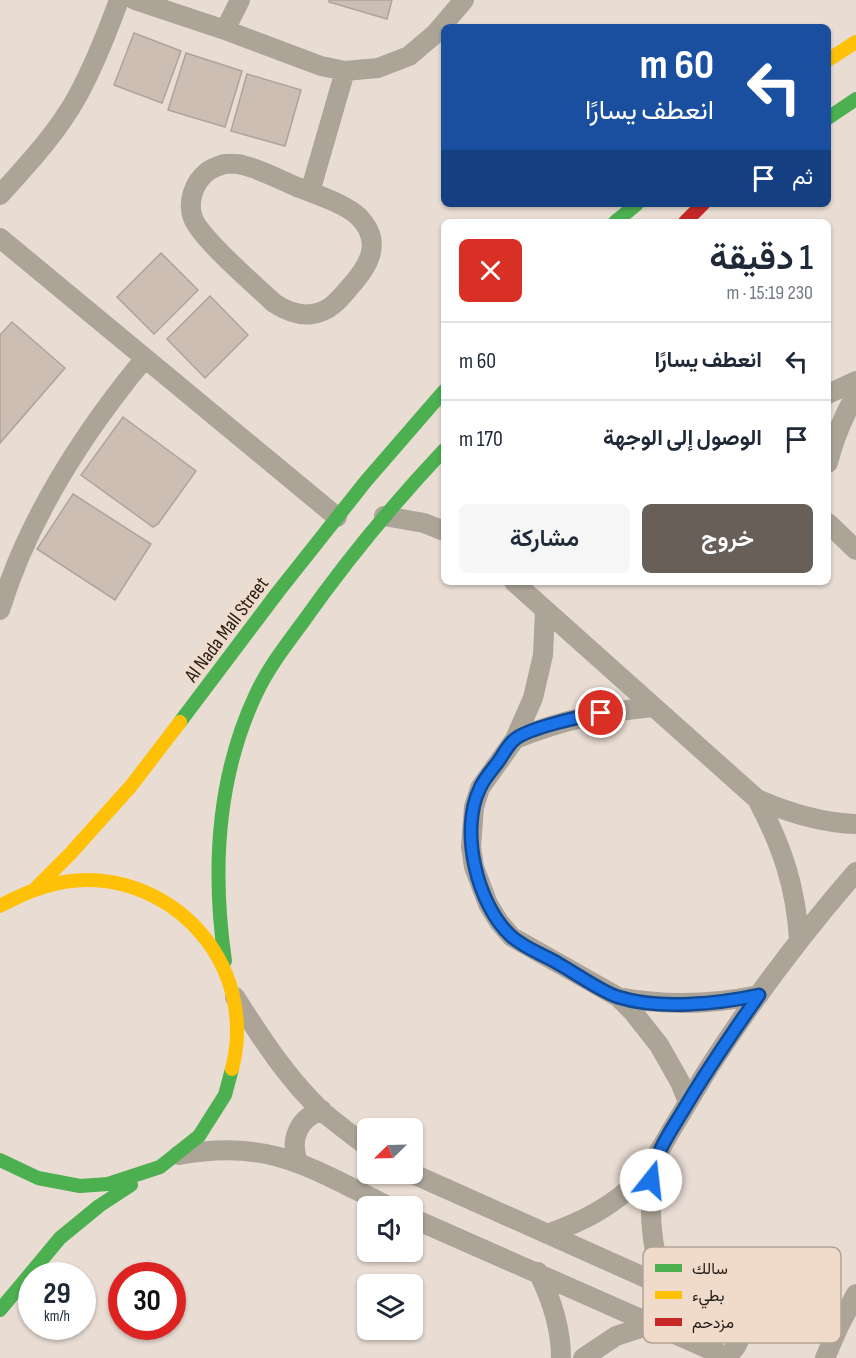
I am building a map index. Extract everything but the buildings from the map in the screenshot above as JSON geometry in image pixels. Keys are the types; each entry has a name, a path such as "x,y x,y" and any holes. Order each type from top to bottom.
{"street":[{"path":"0,195 44,146 76,98 102,47 119,0"},
{"path":"135,0 225,30 321,66 345,71 378,68 410,56 441,27"},
{"path":"225,30 240,0"},
{"path":"444,24 464,0"},
{"path":"831,58 856,42"},
{"path":"310,192 345,71"},
{"path":"831,116 856,99"},
{"path":"224,164 242,164 310,192 358,216 367,227 372,241 371,256 366,269 338,301 327,309 313,314 299,314 274,303 202,234 193,219 191,201 196,184 207,171 224,164"},
{"path":"619,219 634,207"},
{"path":"0,237 336,518"},
{"path":"0,610 20,557 62,473 101,414 145,358"},
{"path":"831,393 856,381"},
{"name":"Al Nada Mall Street","path":"37,887 101,821 138,777 336,518 441,394"},
{"path":"831,452 844,414 856,394"},
{"path":"227,974 217,900 217,862 226,789 247,717 262,683 345,564 384,516 441,453"},
{"path":"384,516 424,523 441,530"},
{"path":"831,526 856,550"},
{"path":"517,585 757,799 804,817 856,824"},
{"path":"545,610 543,655 539,677 525,719 515,739 480,788 474,807 471,847 480,886 494,913 512,937 618,997 633,1012 659,1045 680,1082 688,1102"},
{"path":"515,739 548,725 583,716 654,707"},
{"path":"757,799 783,853 797,911 800,940"},
{"path":"547,1234 568,1227 608,1206 641,1177 655,1159 688,1102 759,995 800,940 856,872"},
{"path":"5,899 60,881 82,879 105,880 149,893 169,904 195,926 217,953 234,995 238,1017 239,1040 231,1084 210,1123 179,1155 99,1206 60,1238 40,1262"},
{"path":"234,995 272,1053 293,1080 322,1110 357,1138"},
{"path":"618,997 688,1004 712,1003 759,995"},
{"path":"298,1162 295,1153 295,1135 305,1119 322,1110"},
{"path":"179,1155 220,1149 263,1152 298,1162 368,1196"},
{"path":"654,1247 650,1223 650,1191 655,1159"},
{"path":"0,1160 31,1176 52,1183 74,1186 96,1186 141,1178"},
{"path":"423,1178 643,1277"},
{"path":"423,1223 643,1319"},
{"path":"538,1272 554,1308 561,1358"},
{"path":"5,1277 18,1283"},
{"path":"0,1310 18,1288"},
{"path":"841,1322 856,1294"},
{"path":"583,1358 616,1336 643,1327"},
{"path":"696,1343 728,1357 739,1343"},
{"path":"825,1358 832,1343"}],"traffic: fast":[{"path":"831,116 856,99"},
{"path":"619,219 633,207"},
{"path":"180,722 278,592 366,481 441,394"},
{"path":"225,961 219,893 221,825 233,758 256,694 278,657 336,577 388,512 441,453"},
{"path":"0,1160 38,1178 80,1186 108,1184 160,1167 199,1136 225,1095 232,1069"},
{"path":"0,1310 60,1238 99,1206 131,1185"}],"traffic: slow":[{"path":"831,58 856,42"},
{"path":"37,887 131,786 180,722"},
{"path":"0,906 42,887 87,880 122,884 155,896 183,915 206,939 223,967 234,999 237,1033 232,1069"}],"traffic: jam":[{"path":"688,219 700,207"}],"route":[{"path":"601,713 548,725 515,739 480,788 474,807 471,847 474,867 488,904 512,937 618,997 664,1004 688,1004 736,1000 759,995 711,1065 671,1130 655,1159 651,1180"}]}
